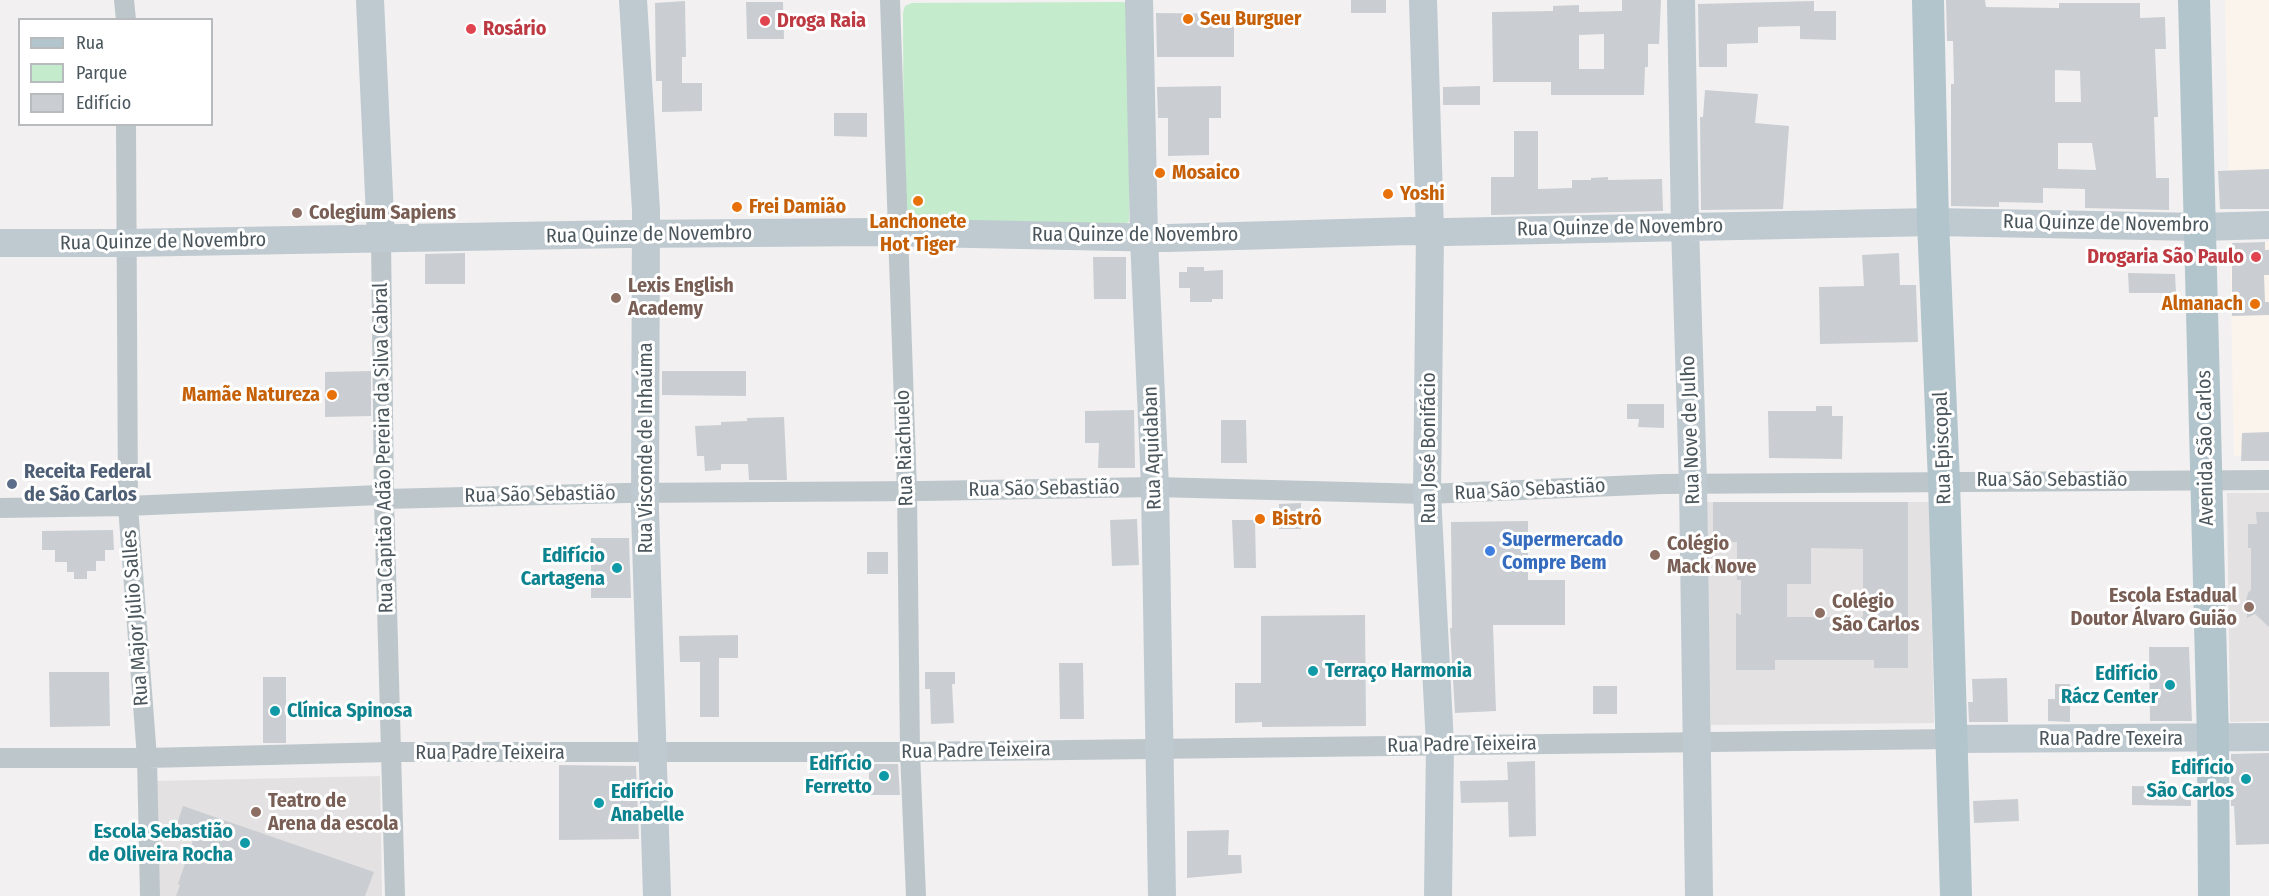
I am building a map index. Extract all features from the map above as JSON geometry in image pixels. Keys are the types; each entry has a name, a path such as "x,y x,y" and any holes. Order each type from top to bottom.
{"main road":[{"name":"Rua Capitão Adão Pereira da Silva Cabral","path":"370,0 381,238"},
{"name":"Rua Visconde de Inhaúma","path":"633,0 646,234 645,492 657,896"},
{"name":"Rua Aquidaban","path":"1139,0 1144,238 1155,487 1162,896"},
{"name":"Rua José Bonifácio","path":"1423,0 1431,232 1427,494 1440,745 1438,896"},
{"name":"Rua Nove de Julho","path":"1681,0 1693,483 1699,896"},
{"name":"Rua Episcopal","path":"1928,0 1933,222 1944,481 1956,896"},
{"name":"Avenida São Carlos","path":"2194,0 2213,739 2214,896"},
{"name":"Rua Quinze de Novembro","path":"0,243 897,232 1144,238 1933,222 2200,227 2269,225"},
{"name":"Rua Padre Texeira","path":"1952,739 2269,737"}],"street":[{"path":"124,0 126,18"},
{"name":"Rua Riachuelo","path":"890,0 907,491 910,752 916,896"},
{"name":"Rua Major Júlio Salles","path":"126,126 128,506 147,758 150,896"},
{"name":"Rua Capitão Adão Pereira da Silva Cabral","path":"381,238 384,499 395,896"},
{"name":"Rua São Sebastião","path":"0,508 128,506 379,495 384,499 645,492 1155,487 1427,494 1693,483 2269,480"},
{"name":"Rua Padre Teixeira","path":"0,758 147,758 392,752 910,752 1952,739"}],"shaded area":[{"path":"2225,0 2269,0 2269,191 2229,191"},
{"path":"2269,242 2269,456 2234,456 2230,243"},
{"name":"Escola Estadual Doutor Álvaro Guião","path":"2227,493 2269,493 2269,721 2230,722"},
{"name":"Colégio São Carlos","path":"1705,502 1929,502 1934,723 1711,725"},
{"path":"380,776 382,896 159,896 156,781"}],"green space":[{"path":"1124,2 1129,9 1129,221 1118,231 904,220 903,13 905,6 912,3"}],"building":[{"path":"1351,0 1386,0 1386,13 1351,13"},
{"path":"1622,0 1661,0 1659,44 1648,44 1644,95 1551,95 1551,82 1493,82 1492,12 1553,11 1553,6 1579,5 1579,12 1622,11","holes":["1604,34 1604,69 1579,69 1579,35"]},
{"path":"1946,0 1985,0 1986,7 2059,8 2059,3 2140,3 2140,18 2165,17 2166,49 2155,49 2158,117 2154,117 2156,178 2169,178 2169,210 2085,208 2085,189 2043,188 2043,203 1999,202 1999,207 1951,206 1953,41 1947,41","holes":["2055,70 2080,71 2081,102 2055,102","2058,143 2092,143 2096,170 2058,169"]},
{"path":"685,1 686,57 682,57 682,83 702,83 702,111 662,112 662,81 656,81 655,3"},
{"path":"1814,1 1814,11 1836,11 1836,40 1800,39 1800,26 1758,27 1758,43 1727,44 1727,67 1699,67 1698,4"},
{"name":"Droga Raia","path":"746,2 783,2 784,39 747,39"},
{"path":"1156,13 1234,14 1234,57 1157,57"},
{"path":"1221,86 1221,118 1209,118 1209,155 1168,156 1168,118 1158,118 1157,87"},
{"path":"1480,86 1480,105 1443,105 1443,87"},
{"path":"1705,90 1758,94 1755,123 1789,126 1783,209 1701,210 1700,117 1703,117"},
{"path":"834,113 867,113 867,137 834,136"},
{"path":"1514,131 1538,131 1538,189 1572,188 1572,180 1591,180 1591,178 1662,179 1663,211 1491,215 1491,177 1514,177"},
{"path":"2269,169 2269,209 2220,209 2218,171"},
{"path":"2265,242 2265,250 2269,250 2269,275 2264,275 2265,302 2269,302 2269,315 2232,316 2232,243"},
{"path":"465,253 465,284 425,284 425,254"},
{"path":"1899,253 1900,285 1916,285 1918,342 1820,344 1819,287 1864,286 1862,255"},
{"path":"1093,257 1126,257 1126,299 1094,299"},
{"path":"1187,267 1204,267 1204,271 1223,270 1223,299 1212,299 1212,302 1190,302 1190,288 1179,288 1179,272 1187,272"},
{"path":"2128,273 2175,274 2176,293 2129,293"},
{"path":"371,371 371,416 325,417 325,372"},
{"path":"662,371 746,371 746,396 662,395"},
{"path":"1627,404 1664,404 1664,428 1638,427 1639,419 1627,419"},
{"path":"1816,406 1832,406 1832,416 1843,416 1842,459 1769,458 1768,411 1816,411"},
{"path":"1134,410 1135,468 1098,468 1099,443 1085,443 1085,411"},
{"path":"784,417 787,480 749,480 748,464 721,464 721,470 705,471 704,456 697,456 695,426 747,421 747,418"},
{"path":"1221,420 1246,420 1247,463 1221,463"},
{"path":"2269,432 2269,461 2241,461 2242,433"},
{"path":"1713,502 1908,502 1908,668 1874,668 1874,660 1775,660 1775,670 1736,670 1736,613 1741,615 1741,580 1737,580 1737,542 1713,543","holes":["1811,548 1863,549 1863,617 1787,617 1787,584 1811,584"]},
{"path":"1301,503 1301,529 1279,529 1279,504"},
{"path":"2256,512 2269,512 2269,627 2255,614 2247,618 2246,600 2251,590 2251,548 2248,548 2248,524 2257,524"},
{"path":"1137,519 1139,565 1112,566 1110,520"},
{"path":"1232,520 1255,520 1256,568 1234,568"},
{"name":"Supermercado Compre Bem","path":"1528,521 1528,580 1565,580 1565,625 1493,625 1496,711 1455,713 1450,628 1452,628 1451,522"},
{"path":"113,530 114,550 105,550 105,561 96,561 96,571 87,571 87,579 74,579 74,572 67,572 67,562 55,562 55,550 42,550 42,531"},
{"name":"Edifício Cartagena","path":"591,538 629,538 631,598 591,598"},
{"path":"867,552 888,552 888,574 867,574"},
{"name":"Terraço Harmonia","path":"1365,615 1366,726 1262,727 1262,722 1235,723 1235,683 1261,683 1261,616"},
{"path":"738,635 738,658 719,658 719,717 700,717 700,662 680,662 679,636"},
{"name":"Edifício Rácz Center","path":"2149,647 2189,647 2192,721 2150,721"},
{"path":"1059,663 1083,663 1084,719 1060,719"},
{"path":"49,672 109,672 110,726 50,727"},
{"path":"925,672 955,672 955,684 952,684 954,723 931,724 930,689 925,689"},
{"name":"Clínica Spinosa","path":"263,677 286,677 286,743 263,743"},
{"path":"2007,678 2008,722 1969,722 1968,702 1973,702 1972,679"},
{"path":"2055,684 2070,684 2070,722 2048,721 2048,699 2055,699"},
{"path":"1593,686 1617,686 1617,714 1593,714"},
{"path":"2269,753 2269,844 2236,845 2234,806 2231,806 2231,754"},
{"path":"1535,761 1536,836 1509,837 1508,802 1461,803 1460,781 1508,780 1507,762"},
{"name":"Edifício Ferretto","path":"869,764 898,764 900,795 869,795"},
{"name":"Edifício Anabelle","path":"559,765 636,766 639,839 559,840"},
{"path":"2132,786 2190,787 2191,806 2132,805"},
{"path":"2018,799 2019,821 1974,823 1973,801"},
{"name":"Escola Sebastião de Oliveira Rocha","path":"183,806 374,872 365,896 176,896 193,840 174,833"},
{"path":"1229,830 1228,855 1241,855 1242,873 1187,878 1187,831"}],"place":[{"name":"Seu Burguer","path":"1188,19"},
{"name":"Droga Raia","path":"765,21"},
{"name":"Rosário","path":"471,29"},
{"name":"Mosaico","path":"1160,173"},
{"name":"Yoshi","path":"1388,194"},
{"name":"Lanchonete Hot Tiger","path":"918,201"},
{"name":"Frei Damião","path":"737,207"},
{"name":"Colegium Sapiens","path":"297,213"},
{"name":"Drogaria São Paulo","path":"2256,257"},
{"name":"Lexis English Academy","path":"616,298"},
{"name":"Almanach","path":"2255,304"},
{"name":"Mamãe Natureza","path":"332,395"},
{"name":"Receita Federal de São Carlos","path":"12,484"},
{"name":"Bistrô","path":"1260,519"},
{"name":"Supermercado Compre Bem","path":"1490,551"},
{"name":"Colégio Mack Nove","path":"1655,555"},
{"name":"Edifício Cartagena","path":"617,568"},
{"name":"Escola Estadual Doutor Álvaro Guião","path":"2249,607"},
{"name":"Colégio São Carlos","path":"1820,613"},
{"name":"Terraço Harmonia","path":"1313,671"},
{"name":"Edifício Rácz Center","path":"2170,685"},
{"name":"Clínica Spinosa","path":"275,711"},
{"name":"Edifício Ferretto","path":"884,776"},
{"name":"Edifício São Carlos","path":"2246,779"},
{"name":"Edifício Anabelle","path":"599,803"},
{"name":"Teatro de Arena da escola","path":"256,812"},
{"name":"Escola Sebastião de Oliveira Rocha","path":"245,843"}]}
